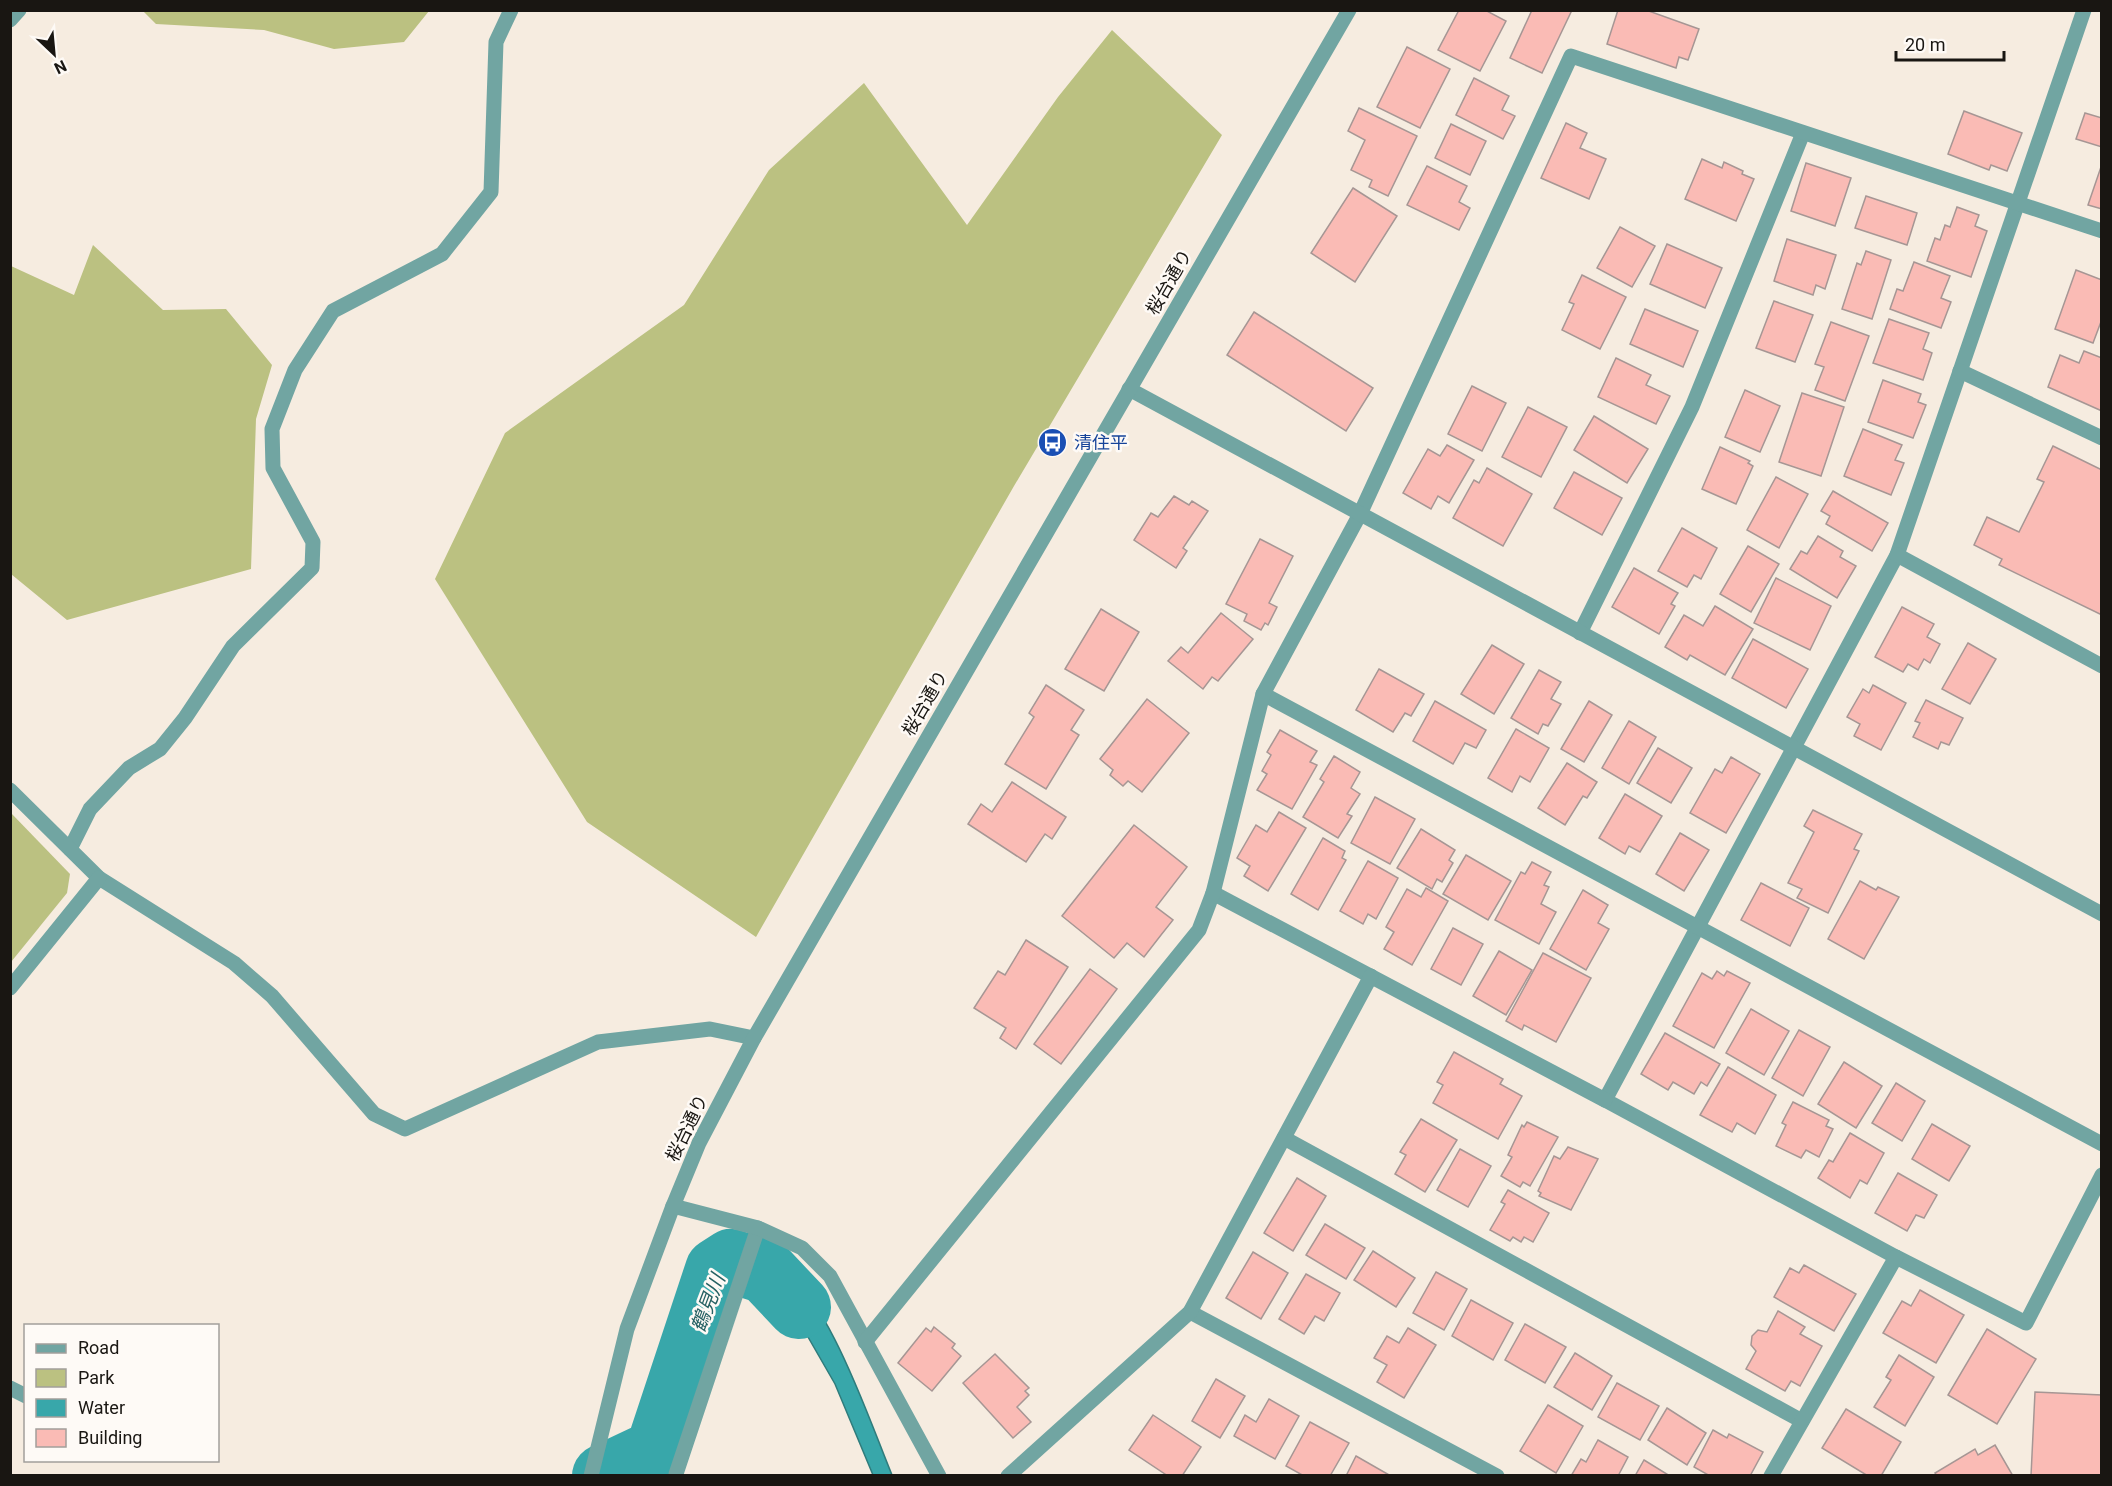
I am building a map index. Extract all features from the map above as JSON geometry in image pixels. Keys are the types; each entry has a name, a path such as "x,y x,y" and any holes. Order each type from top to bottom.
{"street":[{"path":"10,20 19,10"},
{"path":"70,849 90,808 129,768 160,749 185,718 233,646 312,568 313,542 273,468 272,429 295,370 333,311 442,254 491,192 496,42 511,10"},
{"name":"桜台通り","path":"591,1476 627,1329 699,1143 754,1038 1349,10"},
{"path":"1605,1100 1898,555 2085,10"},
{"path":"865,1342 1199,930 1213,893 1263,694 1360,514 1571,56 2102,231"},
{"path":"1580,633 1692,407 1803,133"},
{"path":"1960,371 2102,438"},
{"path":"1129,389 2102,914"},
{"path":"1898,555 2102,666"},
{"path":"1263,694 2102,1144"},
{"path":"10,790 99,878 234,963 272,996 374,1114 405,1129 598,1042 710,1029 754,1038"},
{"path":"10,988 99,878"},
{"path":"1213,893 1896,1257 2026,1323 2102,1175"},
{"path":"1008,1476 1190,1312 1371,976"},
{"path":"1284,1138 1802,1421"},
{"path":"673,1206 758,1228 802,1248 830,1276 939,1476"},
{"path":"676,1475 758,1228"},
{"path":"1771,1476 1896,1257"},
{"path":"1190,1312 1497,1476"},
{"path":"10,1389 24,1395"}],"green space":[{"path":"143,11 429,11 404,42 334,49 264,30 156,24"},
{"path":"1112,30 1222,135 1014,486 756,937 587,822 435,579 505,433 684,305 769,170 864,83 967,225 1058,97"},
{"path":"93,245 163,310 226,309 272,365 256,419 251,569 67,620 11,574 11,266 74,295"},
{"path":"11,813 70,874 67,893 11,962"}],"water":[{"path":"732,1249 775,1261 794,1278 812,1301 829,1328 844,1359 892,1475 873,1475 835,1384 789,1304 762,1284 726,1273"}],"building":[{"path":"1459,10 1485,10 1506,21 1480,71 1438,50"},
{"path":"1532,10 1572,10 1542,73 1510,58"},
{"path":"1618,10 1646,10 1699,29 1688,60 1679,57 1676,68 1607,44"},
{"path":"1407,47 1450,69 1420,128 1377,107"},
{"path":"1474,78 1509,96 1502,110 1515,116 1503,139 1456,115"},
{"path":"1359,108 1417,136 1388,196 1369,187 1372,180 1351,170 1365,140 1348,131"},
{"path":"1964,111 2022,133 2007,171 1991,165 1989,170 1948,154"},
{"path":"2085,113 2102,118 2102,147 2076,139"},
{"path":"1566,123 1587,133 1580,148 1606,159 1589,199 1541,178"},
{"path":"1451,124 1486,141 1470,175 1435,158"},
{"path":"1702,159 1722,168 1724,162 1754,179 1736,221 1685,199"},
{"path":"1806,163 1851,178 1835,226 1791,211"},
{"path":"2102,164 2102,209 2088,205"},
{"path":"1427,166 1467,186 1459,202 1470,208 1459,230 1407,205"},
{"path":"1353,188 1397,216 1355,282 1311,253"},
{"path":"1866,196 1917,213 1907,245 1855,228"},
{"path":"1957,207 1979,215 1975,226 1987,231 1971,277 1927,261 1935,238 1940,240 1945,225 1950,227"},
{"path":"1620,227 1655,246 1632,287 1597,268"},
{"path":"1787,239 1836,255 1825,289 1816,285 1813,295 1774,281"},
{"path":"1667,244 1722,268 1705,308 1650,284"},
{"path":"1866,251 1891,260 1872,319 1842,309 1857,263 1861,265"},
{"path":"1914,262 1950,276 1941,298 1951,302 1941,328 1890,309 1897,289 1903,291"},
{"path":"2076,270 2102,280 2102,319 2093,343 2055,329"},
{"path":"1582,275 1626,297 1600,349 1562,330 1574,304 1569,302"},
{"path":"1774,301 1813,315 1795,362 1756,348"},
{"path":"1645,309 1698,331 1683,367 1630,344"},
{"path":"1254,312 1373,388 1346,431 1227,355"},
{"path":"1889,319 1929,333 1923,349 1932,353 1923,380 1873,363"},
{"path":"1831,322 1869,336 1845,401 1815,390 1824,367 1815,364"},
{"path":"2084,351 2102,358 2102,411 2048,387 2060,355 2079,363"},
{"path":"1616,358 1651,375 1646,385 1670,396 1656,424 1598,397"},
{"path":"1883,380 1921,394 1918,402 1926,405 1913,438 1868,422"},
{"path":"1472,386 1506,403 1482,451 1448,434"},
{"path":"1745,390 1780,406 1760,452 1725,437"},
{"path":"1802,393 1844,407 1821,476 1779,462"},
{"path":"1528,407 1567,427 1541,477 1502,457"},
{"path":"1594,416 1648,449 1627,483 1574,450"},
{"path":"1863,429 1902,445 1895,460 1904,463 1891,495 1844,476"},
{"path":"1447,445 1474,460 1449,503 1438,496 1431,509 1403,493 1428,449 1440,456"},
{"path":"2053,446 2102,470 2102,615 1999,565 2002,559 1974,545 1987,517 2019,532 2044,482 2037,479"},
{"path":"1720,447 1750,461 1748,463 1753,466 1736,504 1702,489"},
{"path":"1487,468 1532,494 1503,546 1453,518 1474,480 1479,483"},
{"path":"1574,472 1622,498 1602,535 1554,508"},
{"path":"1776,477 1808,494 1779,548 1747,530"},
{"path":"1833,491 1888,523 1872,551 1826,524 1830,516 1821,511"},
{"path":"1174,496 1189,505 1192,501 1208,511 1183,548 1187,551 1176,568 1134,540 1151,513 1158,517"},
{"path":"1682,528 1717,548 1701,579 1694,575 1687,587 1658,571"},
{"path":"1818,536 1843,551 1840,557 1856,566 1837,598 1790,569 1801,551 1807,554"},
{"path":"1260,539 1293,556 1269,603 1277,607 1268,625 1265,623 1261,630 1244,621 1247,614 1226,604"},
{"path":"1748,546 1779,564 1751,612 1720,594"},
{"path":"1634,568 1678,593 1671,604 1675,606 1659,634 1612,607"},
{"path":"1776,578 1831,606 1810,650 1754,623"},
{"path":"1715,606 1753,629 1725,675 1690,655 1687,660 1665,647 1684,615 1703,626"},
{"path":"1902,607 1934,624 1927,637 1940,644 1930,663 1924,659 1918,670 1908,664 1903,672 1875,657"},
{"path":"1101,609 1139,632 1104,691 1065,669"},
{"path":"1221,613 1253,639 1218,681 1212,677 1203,689 1168,661 1181,647 1188,653"},
{"path":"1753,639 1808,669 1786,708 1732,678"},
{"path":"1968,643 1996,659 1970,704 1942,689"},
{"path":"1492,645 1524,664 1494,714 1461,694"},
{"path":"1379,669 1424,694 1411,716 1405,713 1393,732 1356,710"},
{"path":"1539,670 1561,682 1551,699 1561,704 1548,726 1543,724 1538,734 1511,718"},
{"path":"1046,685 1084,710 1071,730 1079,735 1046,789 1005,764 1034,717 1029,713"},
{"path":"1873,685 1906,703 1881,750 1854,736 1860,724 1847,717 1863,689 1869,693"},
{"path":"1147,699 1189,733 1142,792 1128,781 1123,786 1110,775 1113,770 1100,759"},
{"path":"1926,700 1963,718 1949,745 1941,742 1938,749 1913,737 1920,723 1915,721"},
{"path":"1435,701 1486,730 1476,748 1465,743 1453,764 1413,741"},
{"path":"1589,701 1612,715 1584,762 1561,749"},
{"path":"1629,721 1656,737 1629,784 1602,768"},
{"path":"1516,729 1549,748 1530,782 1520,776 1512,792 1488,778"},
{"path":"1280,730 1317,751 1310,762 1317,765 1292,809 1257,790 1267,774 1262,771 1271,755 1267,752"},
{"path":"1658,748 1692,768 1671,803 1637,783"},
{"path":"1334,756 1360,772 1351,788 1360,794 1347,814 1352,816 1338,838 1303,817 1324,782 1320,779"},
{"path":"1731,757 1760,774 1726,833 1690,813 1715,769 1722,773"},
{"path":"1567,763 1597,782 1587,798 1583,796 1565,825 1538,808"},
{"path":"1012,782 1066,817 1052,839 1045,834 1026,862 968,824 981,804 992,812"},
{"path":"1625,794 1662,816 1640,852 1629,846 1625,854 1599,838"},
{"path":"1375,797 1415,819 1390,864 1351,843"},
{"path":"1813,810 1862,834 1854,849 1859,851 1828,913 1797,898 1802,889 1788,883 1814,832 1804,826"},
{"path":"1279,812 1306,828 1268,891 1244,876 1250,866 1237,858 1256,825 1267,832"},
{"path":"1134,825 1187,867 1156,907 1173,920 1144,957 1127,943 1114,958 1062,916"},
{"path":"1421,829 1455,850 1449,860 1453,863 1442,882 1437,879 1432,889 1397,868"},
{"path":"1680,833 1709,850 1684,891 1656,874"},
{"path":"1323,838 1345,851 1342,858 1346,860 1318,910 1291,894"},
{"path":"1466,855 1511,881 1488,920 1443,894"},
{"path":"1368,861 1398,878 1376,919 1368,914 1363,924 1340,911"},
{"path":"1532,862 1551,872 1544,885 1549,887 1541,904 1556,912 1539,944 1495,920 1521,872 1525,874"},
{"path":"1860,881 1876,890 1878,887 1899,897 1864,959 1828,939"},
{"path":"1761,883 1809,908 1790,946 1741,920"},
{"path":"1426,888 1448,901 1412,965 1384,949 1394,932 1386,927 1407,889 1421,897"},
{"path":"1583,890 1608,905 1598,923 1609,929 1586,970 1550,949"},
{"path":"1453,928 1483,944 1461,985 1431,969"},
{"path":"1026,940 1068,967 1016,1049 1000,1038 1006,1028 974,1008 998,971 1005,975"},
{"path":"1499,951 1532,970 1506,1015 1473,996"},
{"path":"1543,953 1591,978 1556,1042 1524,1025 1522,1030 1506,1021"},
{"path":"1090,969 1117,989 1061,1064 1034,1044"},
{"path":"1717,971 1724,976 1727,971 1750,983 1714,1048 1673,1026 1702,973 1712,979"},
{"path":"1751,1009 1789,1031 1764,1075 1726,1053"},
{"path":"1799,1030 1830,1047 1803,1096 1772,1078"},
{"path":"1665,1033 1720,1064 1707,1086 1701,1082 1694,1094 1673,1082 1668,1090 1641,1074"},
{"path":"1454,1052 1503,1079 1500,1084 1522,1096 1498,1139 1433,1103 1443,1085 1437,1082"},
{"path":"1844,1062 1882,1086 1856,1128 1818,1104"},
{"path":"1728,1067 1776,1095 1755,1134 1737,1123 1732,1132 1700,1115"},
{"path":"1896,1083 1925,1101 1902,1141 1872,1123"},
{"path":"1793,1102 1829,1120 1826,1126 1833,1129 1819,1157 1806,1150 1801,1158 1776,1146 1786,1125 1782,1123"},
{"path":"1421,1119 1457,1140 1425,1192 1395,1174 1406,1155 1400,1152"},
{"path":"1527,1122 1558,1137 1530,1186 1523,1182 1520,1187 1501,1176 1512,1157 1508,1155 1522,1125 1524,1127"},
{"path":"1932,1124 1970,1146 1949,1181 1912,1159"},
{"path":"1850,1133 1884,1153 1867,1184 1860,1180 1850,1198 1818,1178 1829,1160 1833,1162"},
{"path":"1568,1147 1598,1159 1571,1210 1539,1196 1541,1193 1538,1191 1554,1156 1560,1159"},
{"path":"1460,1149 1491,1166 1468,1207 1437,1190"},
{"path":"1898,1173 1937,1195 1924,1218 1916,1215 1907,1231 1875,1213"},
{"path":"1297,1178 1326,1196 1293,1251 1264,1233"},
{"path":"1508,1190 1549,1213 1533,1242 1524,1237 1521,1242 1513,1237 1510,1241 1490,1230 1505,1204 1501,1202"},
{"path":"1325,1224 1365,1248 1346,1279 1306,1255"},
{"path":"1373,1251 1415,1278 1396,1307 1354,1280"},
{"path":"1253,1252 1288,1273 1261,1319 1226,1298"},
{"path":"1804,1265 1856,1294 1834,1331 1774,1297 1790,1268 1799,1273"},
{"path":"1436,1272 1467,1289 1444,1330 1413,1313"},
{"path":"1306,1274 1340,1293 1324,1321 1315,1316 1304,1334 1279,1319"},
{"path":"1920,1290 1964,1315 1936,1363 1883,1333 1902,1301 1911,1306"},
{"path":"1471,1300 1513,1323 1493,1360 1452,1336"},
{"path":"1778,1311 1805,1327 1800,1334 1822,1346 1800,1386 1791,1381 1785,1391 1746,1369 1756,1351 1751,1345 1752,1336 1758,1330 1767,1332"},
{"path":"1525,1324 1566,1347 1545,1383 1505,1360"},
{"path":"934,1327 955,1344 952,1348 961,1356 932,1391 898,1363 926,1328 931,1332"},
{"path":"1408,1328 1436,1345 1404,1398 1377,1382 1387,1365 1374,1358 1387,1336 1399,1343"},
{"path":"1987,1329 2036,1359 1997,1424 1948,1395"},
{"path":"1575,1353 1612,1376 1592,1410 1554,1387"},
{"path":"995,1354 1029,1388 1025,1391 1029,1395 1017,1407 1031,1422 1013,1438 963,1383"},
{"path":"1899,1355 1934,1377 1905,1426 1874,1407 1891,1380 1886,1377"},
{"path":"1216,1379 1245,1396 1220,1438 1192,1421"},
{"path":"1617,1383 1659,1406 1640,1440 1598,1417"},
{"path":"2035,1392 2102,1395 2102,1476 2031,1476"},
{"path":"1269,1399 1299,1416 1275,1459 1234,1436 1245,1415 1256,1422"},
{"path":"1548,1405 1583,1426 1556,1473 1520,1451"},
{"path":"1667,1408 1706,1433 1687,1465 1648,1440"},
{"path":"1846,1409 1901,1442 1881,1476 1868,1476 1822,1448"},
{"path":"1153,1415 1201,1447 1182,1476 1168,1476 1129,1450"},
{"path":"1310,1422 1349,1443 1330,1476 1304,1476 1286,1466"},
{"path":"1713,1430 1727,1438 1729,1434 1763,1452 1750,1476 1710,1476 1694,1467"},
{"path":"1598,1440 1628,1457 1618,1476 1571,1476 1581,1459 1586,1462"},
{"path":"1995,1445 2013,1476 1937,1476 1935,1473 1975,1449 1978,1455"},
{"path":"1356,1456 1391,1476 1346,1476"},
{"path":"1644,1460 1670,1476 1635,1476"}],"waterway":[{"name":"鶴見川","path":"604,1476 657,1451 717,1270 731,1261 766,1272 799,1307"}],"place":[{"name":"清住平","path":"1053,443"}]}
